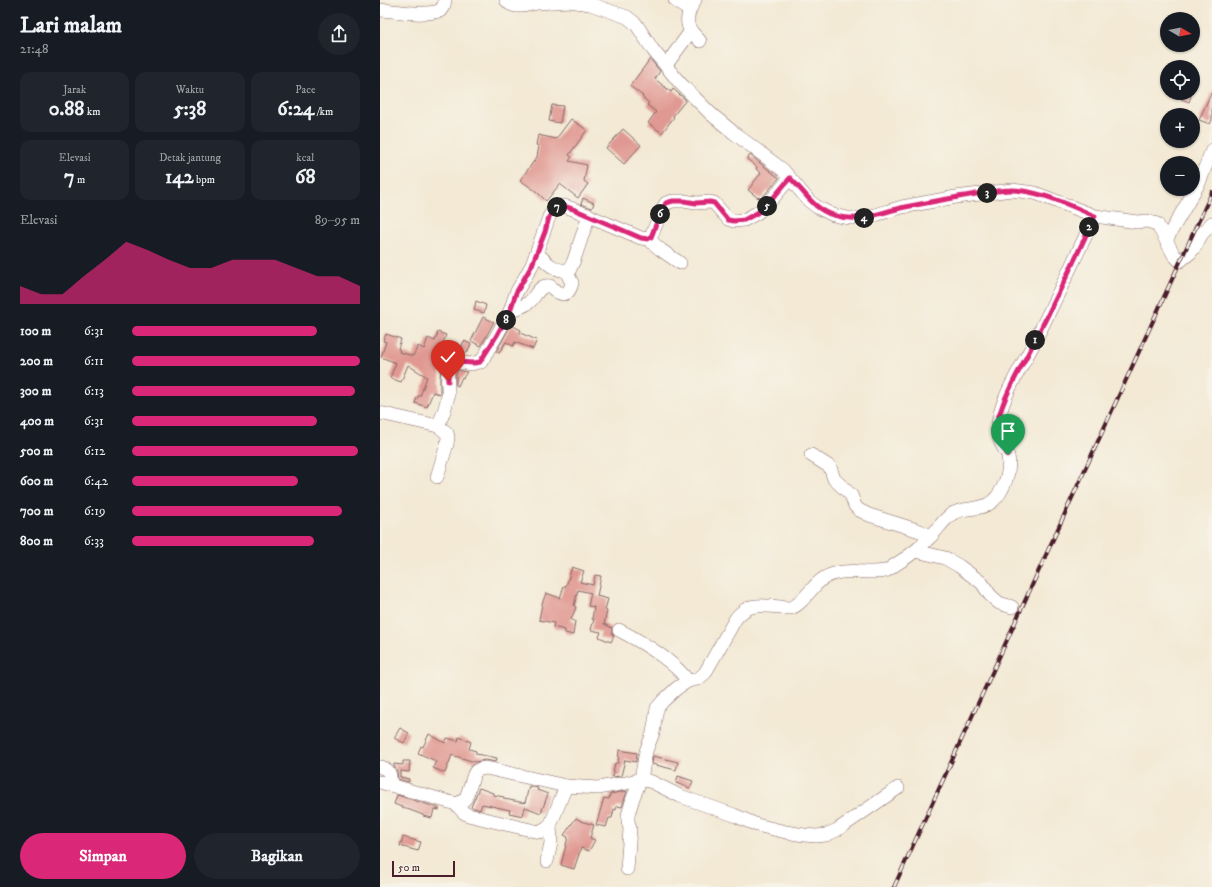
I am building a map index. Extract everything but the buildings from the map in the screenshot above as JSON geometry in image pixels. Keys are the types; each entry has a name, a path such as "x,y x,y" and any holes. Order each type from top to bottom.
{"street":[{"path":"380,10 433,13 440,11 445,0"},
{"path":"506,0 510,4 516,6 569,1 590,4 627,17 636,24 653,50 679,82 712,114 734,133 769,159 790,178 809,201 817,207 834,215 848,218 865,218 902,207 956,197 1012,190 1035,193 1095,216 1137,222 1147,221 1157,224 1174,255 1180,261 1190,253 1212,223"},
{"path":"666,66 695,36 687,26 692,5 677,2 675,0"},
{"path":"1166,240 1199,183 1212,150"},
{"path":"648,239 653,234 657,221 666,203 673,201 696,203 710,202 714,203 728,220 744,220 757,213 768,204 790,178"},
{"path":"438,426 448,397 449,390 447,375 449,367 452,363 456,362 470,364 480,362 510,311 516,293 537,253 549,217 557,207 564,206 573,209 641,238 648,239 661,250 680,262"},
{"path":"510,311 528,304 543,286 550,286 560,294 566,293 572,283 568,275 569,271 589,215"},
{"path":"627,869 630,830 628,815 641,779 646,751 652,733 657,708 677,688 688,681 698,679 704,673 736,618 750,607 758,605 791,608 799,604 819,582 835,573 847,571 860,572 886,570 916,551 953,513 986,505 993,501 999,494 1009,471 1008,455 1001,444 998,434 998,420 1004,402 1020,367 1054,305 1064,280 1095,216"},
{"path":"537,253 546,263 554,268 562,271 569,271"},
{"path":"380,413 438,426 446,433 448,441 437,477"},
{"path":"811,455 830,467 834,479 852,495 855,506 859,510 931,536"},
{"path":"916,551 945,558 959,566 982,583 990,595 1000,603 1012,607"},
{"path":"619,630 648,646 682,673 688,681"},
{"path":"381,767 385,768 390,773 391,779 385,783"},
{"path":"456,804 466,798 474,774 480,768 499,770 566,786 598,788 641,779 652,782 680,796 734,815 757,825 786,832 816,836 826,835 837,830 898,788"},
{"path":"385,783 456,804 463,812 475,817 539,832 550,826"},
{"path":"547,862 551,843 550,826 566,786"}],"railway":[{"path":"894,887 1212,192"}],"route":[{"path":"448,381 447,375 449,367 452,363 456,362 470,364 480,362 497,335 510,311 516,293 532,265 545,232 549,217 557,207 564,206 573,209 641,238 648,239 653,234 657,221 666,203 673,201 696,203 710,202 714,203 728,220 744,220 757,213 768,204 790,178 809,201 817,207 834,215 848,218 865,218 902,207 956,197 1012,190 1035,193 1095,216 1064,280 1054,305 1006,396 998,420 998,434 1001,444 1008,455"}]}
